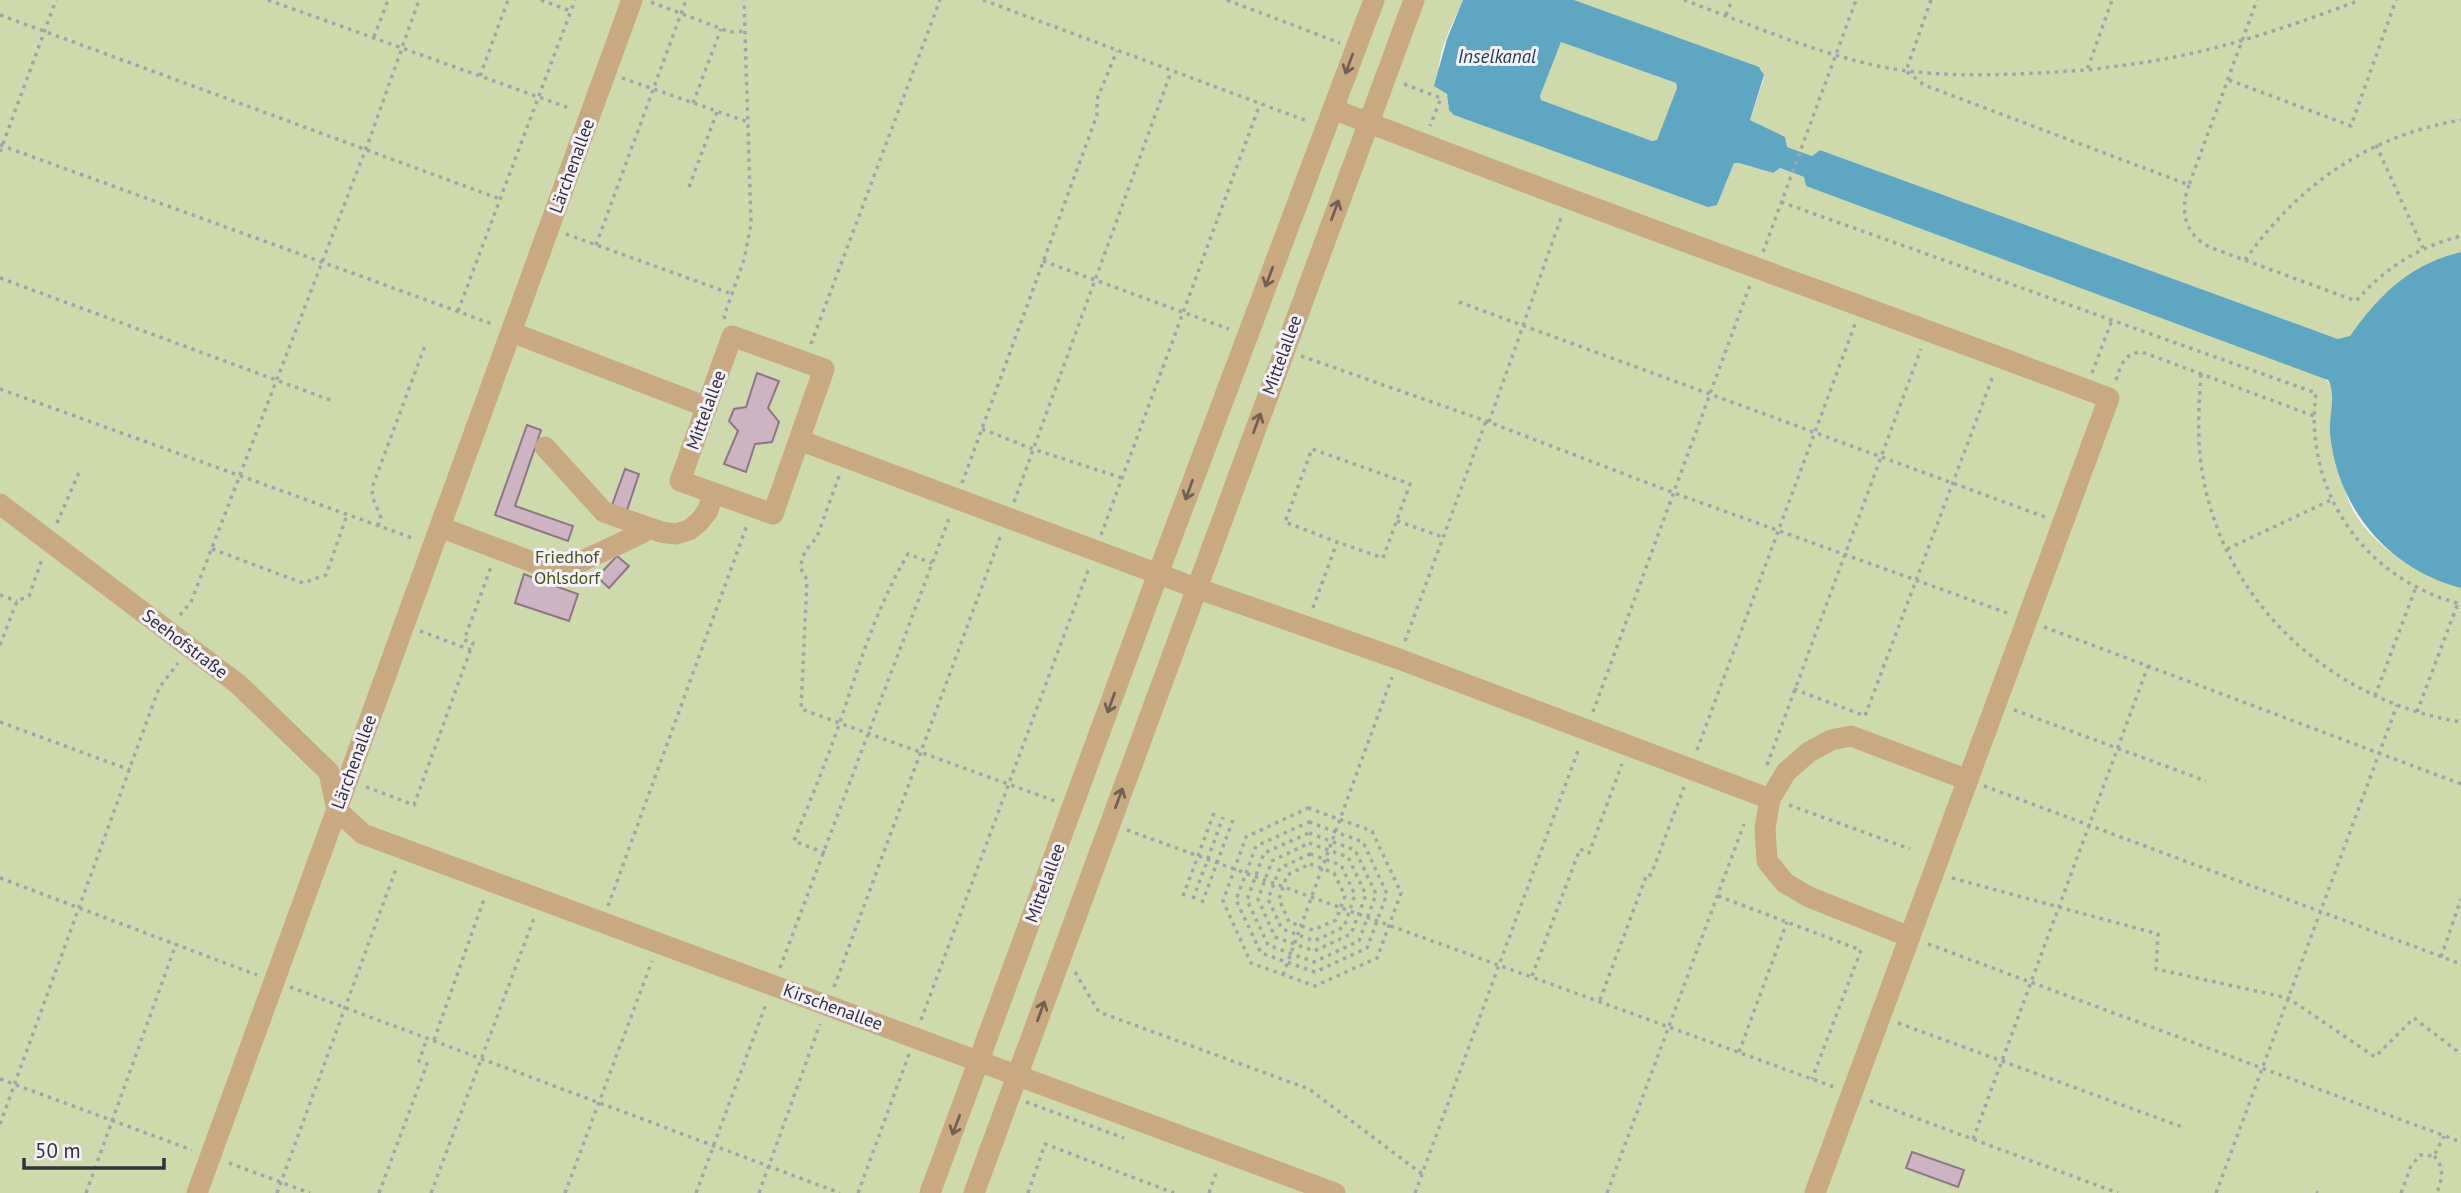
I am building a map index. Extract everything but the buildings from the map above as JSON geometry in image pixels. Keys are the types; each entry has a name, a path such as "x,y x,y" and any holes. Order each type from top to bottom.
{"street":[{"name":"Lärchenallee","path":"197,1193 632,0"},
{"name":"Mittelallee","path":"930,1193 1158,573 1374,0"},
{"name":"Mittelallee","path":"974,1193 1414,0"},
{"path":"1329,119 1367,122 1567,200 1757,267 2109,398 1815,1193"},
{"path":"511,331 706,407"},
{"path":"732,336 824,369 773,514 754,507"},
{"name":"Mittelallee","path":"732,336 680,481 754,507"},
{"path":"799,440 1196,588 1399,659 1770,799"},
{"path":"545,447 604,513 661,532 676,534 689,530 707,512 714,493"},
{"name":"Seehofstraße","path":"0,504 238,684 329,772 337,810"},
{"path":"437,536 497,548 559,572 642,533 644,527"},
{"path":"1910,937 1809,897 1785,883 1767,861 1765,828 1770,799 1786,772 1809,752 1831,740 1851,736 1968,780"},
{"name":"Kirschenallee","path":"337,810 363,834 1335,1193"}],"path":[{"path":"0,152 56,0"},
{"path":"268,0 590,116"},
{"path":"374,37 388,0"},
{"path":"168,631 191,602 365,150 419,0"},
{"path":"480,76 508,0"},
{"path":"541,0 571,11"},
{"path":"458,312 575,0"},
{"path":"645,0 730,32 745,31"},
{"path":"596,245 686,0"},
{"path":"732,336 724,316 744,260 751,224 744,0"},
{"path":"804,362 940,0"},
{"path":"983,0 1260,104 1329,119"},
{"path":"1227,0 1355,49"},
{"path":"1684,0 1835,55 1906,71 1995,76 2087,70 2165,59 2315,18 2360,0"},
{"path":"1726,15 1732,0"},
{"path":"1415,1193 1856,0"},
{"path":"1906,71 1931,0"},
{"path":"2087,70 2112,0"},
{"path":"2257,0 2189,185 2184,210 2185,219 2194,236 2208,247 2356,301 2382,274 2423,248 2461,236"},
{"path":"2228,80 2351,126 2396,0"},
{"path":"0,15 500,200"},
{"path":"693,103 721,29"},
{"path":"696,1193 825,853 1097,116 1097,99 1117,51"},
{"path":"1906,71 1924,85 2189,185"},
{"path":"606,72 748,122"},
{"path":"759,1193 1171,72"},
{"path":"1403,83 1441,98 1423,144"},
{"path":"858,1193 1260,104"},
{"path":"689,187 717,112"},
{"path":"2245,260 2283,214 2315,184 2346,161 2376,145 2421,128 2461,120"},
{"path":"1,145 511,331"},
{"path":"2376,145 2423,248"},
{"path":"1283,975 1567,200"},
{"path":"1781,202 2316,393 2314,415 2318,461 2331,500 2346,526 2369,554 2397,576 2416,587 2459,603 2417,712"},
{"path":"549,228 732,294"},
{"path":"1043,261 1247,335"},
{"path":"0,278 333,401"},
{"path":"1459,302 2062,524"},
{"path":"1600,1001 1647,874 1651,875 1862,306"},
{"path":"2085,389 2112,320"},
{"path":"1910,849 1770,799 1767,763 1928,330"},
{"path":"378,526 381,518 372,496 373,485 426,343"},
{"path":"1284,350 2026,620 2461,784"},
{"path":"2109,398 2123,361 2134,353 2146,353 2314,415"},
{"path":"1794,689 1865,716 2000,358"},
{"path":"2201,374 2198,420 2201,464 2210,504 2227,549 2254,597 2287,636 2329,670 2397,705 2461,722"},
{"path":"0,389 378,526 437,536"},
{"path":"981,429 1122,478"},
{"path":"1311,449 1410,485 1383,558 1337,542 1285,522 1311,449"},
{"path":"846,457 817,537 805,551 800,567 807,580 801,709 1073,808"},
{"path":"0,595 16,601 29,596 49,540 80,470"},
{"path":"2227,549 2331,500"},
{"path":"602,922 754,507"},
{"path":"212,549 303,583 326,575 347,515"},
{"path":"1396,521 1443,537"},
{"path":"1306,626 1337,542"},
{"path":"461,646 497,548"},
{"path":"825,853 794,841 840,723 869,635 891,583 908,554 932,563"},
{"path":"2375,696 2416,587"},
{"path":"0,645 16,601"},
{"path":"404,625 471,650"},
{"path":"348,781 414,805 471,650 473,643 464,640"},
{"path":"0,1124 159,688 190,648"},
{"path":"1973,1139 2148,666"},
{"path":"1996,704 2206,781"},
{"path":"2216,1193 2397,705"},
{"path":"0,722 130,770"},
{"path":"1532,976 1580,849 1589,853 1629,746"},
{"path":"1968,780 2461,964"},
{"path":"1308,808 1372,831 1401,893 1377,958 1315,986 1251,963 1223,901 1234,869 1246,837 1308,808"},
{"path":"1183,896 1214,813"},
{"path":"1193,900 1223,817"},
{"path":"1202,903 1233,820"},
{"path":"1607,1193 1746,820"},
{"path":"1308,822 1363,842 1387,894 1367,948 1315,972 1261,953 1236,900 1246,873 1256,846 1308,822"},
{"path":"1110,823 2118,1193"},
{"path":"1309,832 1355,850 1376,894 1359,941 1314,962 1268,945 1247,900 1256,877 1264,853 1309,832"},
{"path":"1310,843 1329,850 1348,857 1366,895 1352,934 1314,951 1275,937 1258,900 1272,861 1310,843"},
{"path":"277,1193 403,848"},
{"path":"1310,854 1341,865 1355,895 1343,927 1314,941 1282,929 1268,899 1274,883 1280,868 1310,854"},
{"path":"1310,864 1334,873 1345,896 1336,919 1313,930 1289,922 1279,899 1283,887 1287,875 1310,864"},
{"path":"1933,873 2158,934 2156,968 2288,998 2375,1057 2414,1018 2461,1054"},
{"path":"0,878 840,1193"},
{"path":"434,1041 491,881"},
{"path":"1718,896 1861,950 1812,1079"},
{"path":"431,1193 541,899"},
{"path":"2441,957 2461,899"},
{"path":"1739,1052 1787,922"},
{"path":"1910,937 2461,1142"},
{"path":"565,1193 659,943"},
{"path":"86,1193 176,944"},
{"path":"1058,964 1073,969 1099,1012 1309,1089 1422,1174"},
{"path":"1880,1016 2185,1128"},
{"path":"379,1193 427,1064 418,1060 427,1038"},
{"path":"0,1079 310,1193"},
{"path":"2434,1156 2444,1136"},
{"path":"1028,1193 1045,1144 1174,1193"},
{"path":"1209,1193 1224,1152"},
{"path":"2401,1193 2411,1166 2420,1155 2434,1156 2440,1163 2442,1177 2437,1193"}],"green space":[{"name":"Friedhof Ohlsdorf","path":"0,0 1463,0 1442,49 1440,62 1439,75 1442,87 1449,97 1448,107 1717,205 1734,163 1773,173 1779,168 1804,177 1807,186 2325,378 2332,387 2333,420 2344,485 2352,508 2362,524 2375,539 2408,564 2461,588 2461,1193 0,1193"},
{"path":"1574,0 2461,0 2461,252 2412,274 2372,308 2350,337 2338,339 1820,150 1812,156 1787,147 1785,138 1750,120 1764,78 1761,69"},
{"path":"1561,42 1676,83 1677,88 1658,140 1652,141 1541,100 1540,96"}],"water":[{"name":"Inselkanal","path":"1463,0 1574,0 1759,67 1764,75 1750,120 1785,137 1787,147 1812,156 1820,150 2338,339 2350,336 2385,294 2411,273 2461,252 2461,588 2435,579 2389,550 2355,510 2343,486 2335,460 2330,433 2332,391 2328,380 1806,186 1804,177 1780,168 1773,173 1734,163 1717,205 1708,207 1454,115 1449,110 1447,94 1434,86 1447,39","holes":["1561,42 1676,83 1677,88 1657,140 1652,141 1541,100 1540,96"]}]}
